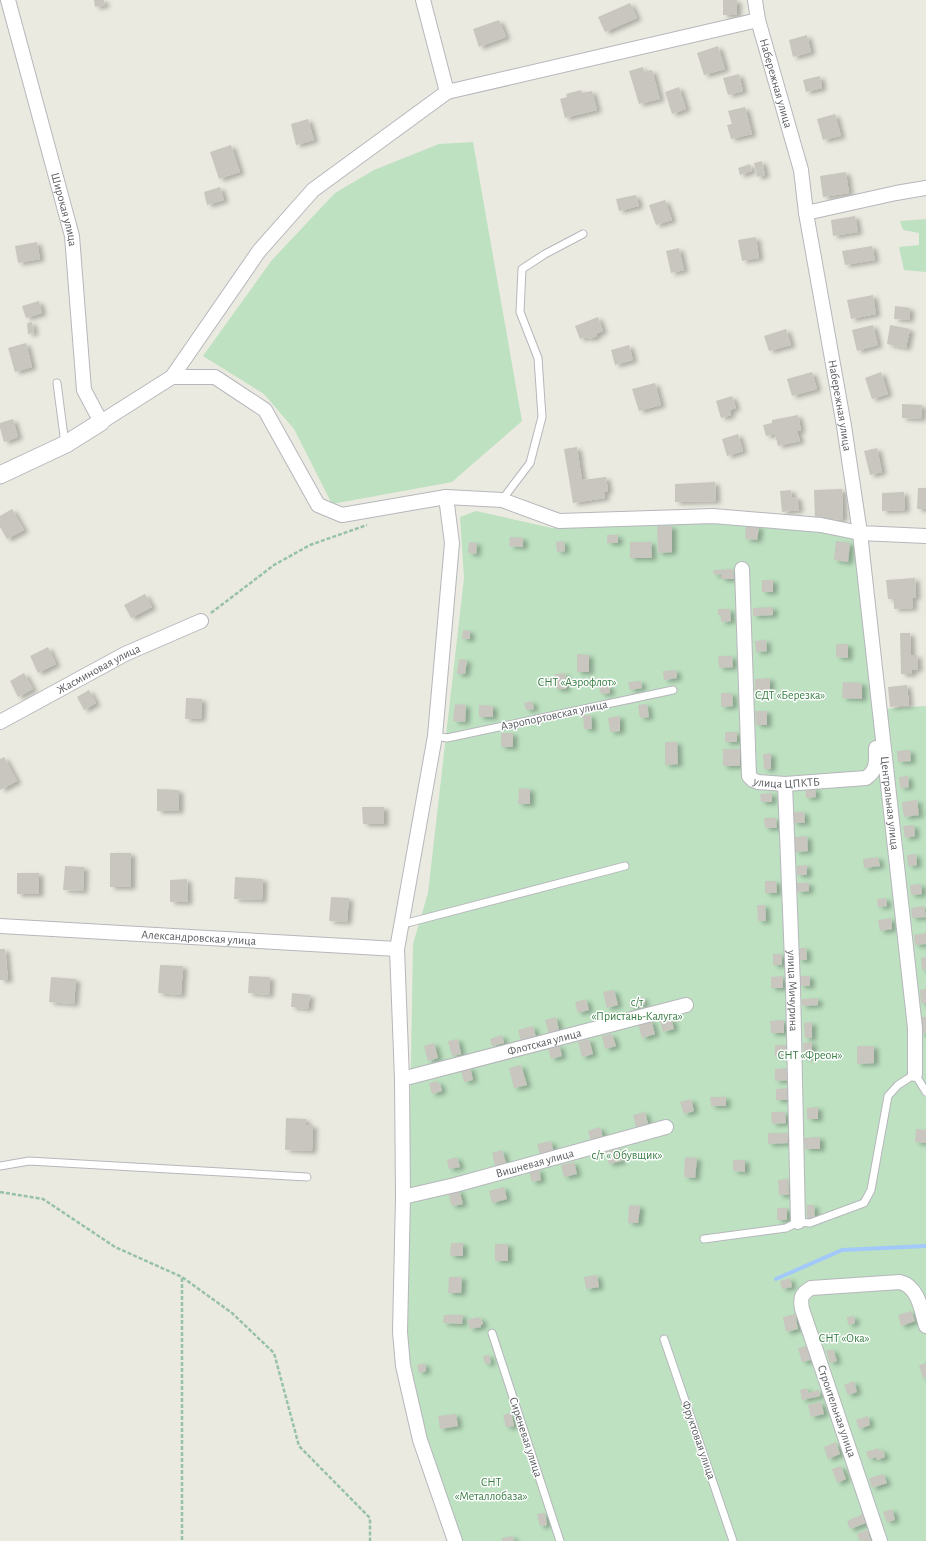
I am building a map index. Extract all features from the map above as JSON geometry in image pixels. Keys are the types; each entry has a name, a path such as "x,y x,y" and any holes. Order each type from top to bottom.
{"street":[{"name":"Широкая улица","path":"8,0 72,236 84,390 101,422"},
{"path":"424,0 447,92"},
{"name":"Набережная улица","path":"755,0 758,20 801,170 806,213 844,426 860,533"},
{"path":"0,475 66,444 172,377 259,251 313,190 447,92 758,20"},
{"path":"806,213 896,193 926,188"},
{"path":"172,377 215,377 265,410 318,505 342,515 446,497 502,500 559,521 604,518 713,516 821,525 860,533 926,536"},
{"path":"446,497 452,543 435,736 397,949 402,1079 403,1197 400,1332 403,1366 420,1440 455,1541"},
{"name":"Центральная улица","path":"860,533 915,1028 915,1074"},
{"name":"улица ЦПКТБ","path":"742,569 749,776 758,782 785,784 866,778 874,771 876,763 874,720 879,710"},
{"name":"Жасминовая улица","path":"0,722 125,654 201,621"},
{"name":"улица Мичурина","path":"785,784 793,986 798,1222"},
{"name":"Александровская улица","path":"0,926 397,949"},
{"name":"Флотская улица","path":"402,1079 686,1006"},
{"name":"Вишневая улица","path":"403,1197 454,1185 666,1128"},
{"name":"Строительная улица","path":"880,1541 802,1309 801,1299 805,1291 811,1288 900,1282 913,1288 926,1326"}],"lane":[{"path":"502,500 530,463 542,417 538,358 520,312 522,269 545,254 583,234"},
{"path":"57,382 66,444"},
{"name":"Аэропортовская улица","path":"435,736 447,738 673,690"},
{"path":"402,924 625,866"},
{"path":"704,1239 786,1228 798,1222 810,1223 864,1203 871,1190 888,1096 898,1085 915,1074 926,1092"},
{"path":"0,1166 29,1161 307,1177"},
{"name":"Сиреневая улица","path":"492,1333 560,1541"},
{"name":"Фруктовая улица","path":"664,1339 733,1541"}],"path":[{"path":"201,621 274,565 310,545 369,524"},
{"path":"0,1192 43,1199 115,1247 182,1278 232,1313 274,1353 299,1446 370,1518 370,1541"},
{"path":"182,1278 182,1541"}],"green space":[{"path":"473,142 522,421 452,482 332,504 294,429 264,394 203,356 272,260 335,193 374,170 439,144"},
{"path":"926,219 926,272 904,270 899,247 919,245 919,233 903,230 900,221"},
{"path":"476,511 552,528 723,521 859,533 881,709 926,706 926,1541 459,1541 425,1436 406,1340 413,944 428,893 464,578 460,517"}],"building":[{"path":"94,0 104,0 105,5 95,7"},
{"path":"723,0 737,0 737,15 723,15"},
{"path":"630,3 637,18 605,32 598,17"},
{"path":"499,20 506,37 479,47 473,29"},
{"path":"807,35 811,52 793,57 789,40"},
{"path":"718,46 725,69 704,75 697,53"},
{"path":"643,67 644,72 652,70 660,99 639,104 629,71"},
{"path":"739,74 743,91 728,95 723,78"},
{"path":"820,76 822,88 806,92 803,80"},
{"path":"679,87 686,109 672,114 665,92"},
{"path":"581,90 582,93 592,91 597,110 565,118 560,99 567,97 566,94"},
{"path":"745,107 752,134 731,139 727,125 732,124 728,111"},
{"path":"835,114 841,136 823,140 817,119"},
{"path":"308,119 314,140 296,145 291,124"},
{"path":"231,145 240,172 219,179 210,152"},
{"path":"762,161 765,175 757,177 754,163"},
{"path":"750,164 752,171 740,175 738,168"},
{"path":"846,172 849,193 823,197 820,176"},
{"path":"220,187 224,200 207,205 204,192"},
{"path":"636,195 639,206 619,211 616,199"},
{"path":"665,200 672,220 656,225 649,205"},
{"path":"855,216 858,232 833,236 831,220"},
{"path":"756,237 759,258 742,261 738,240"},
{"path":"37,242 40,259 18,263 15,246"},
{"path":"872,246 875,260 845,265 842,251"},
{"path":"679,248 684,270 671,273 666,251"},
{"path":"873,295 876,314 851,319 847,300"},
{"path":"39,301 42,313 26,318 22,306"},
{"path":"895,306 910,308 909,320 894,319"},
{"path":"598,317 603,331 596,334 597,336 589,339 587,337 580,339 575,326"},
{"path":"32,322 34,333 28,334 27,323"},
{"path":"873,325 878,345 857,351 852,330"},
{"path":"890,325 910,329 906,348 887,344"},
{"path":"786,329 791,345 769,351 764,336"},
{"path":"26,343 32,367 15,372 8,348"},
{"path":"629,345 633,360 615,365 611,350"},
{"path":"812,372 817,389 792,396 787,379"},
{"path":"881,372 888,394 872,399 865,378"},
{"path":"655,383 661,405 639,411 632,389"},
{"path":"732,396 736,408 730,410 731,415 721,418 716,401"},
{"path":"902,404 922,405 921,419 902,418"},
{"path":"798,415 801,430 797,431 800,441 778,446 775,434 766,436 763,425 772,423 772,420"},
{"path":"13,419 18,437 4,442 0,423"},
{"path":"738,434 743,451 727,456 722,439"},
{"path":"577,447 582,480 606,477 608,491 604,492 605,498 573,503 564,449"},
{"path":"877,448 882,472 870,475 864,451"},
{"path":"715,482 716,501 675,502 675,484"},
{"path":"918,488 926,488 926,509 917,509"},
{"path":"842,489 843,519 815,520 814,490"},
{"path":"791,490 792,497 797,497 799,510 782,512 780,491"},
{"path":"904,492 905,510 882,511 882,493"},
{"path":"12,509 24,530 7,539 0,527 0,516"},
{"path":"746,525 759,527 757,540 745,539"},
{"path":"657,526 672,526 672,552 658,553"},
{"path":"607,535 618,535 618,543 607,543"},
{"path":"510,537 523,538 523,547 509,546"},
{"path":"564,541 565,551 557,552 556,542"},
{"path":"836,541 850,543 848,562 834,560"},
{"path":"469,542 477,543 476,554 468,553"},
{"path":"630,542 651,542 652,558 630,558"},
{"path":"733,569 734,579 721,579 721,574 714,575 713,570"},
{"path":"915,578 916,597 912,598 913,608 894,609 894,599 888,599 886,580"},
{"path":"762,580 773,580 773,592 762,592"},
{"path":"145,594 152,607 131,618 124,605"},
{"path":"773,607 773,615 753,616 753,608"},
{"path":"718,609 730,609 731,621 721,622 721,615 718,615"},
{"path":"463,630 470,631 470,639 462,639"},
{"path":"900,633 910,633 911,655 917,655 918,669 912,670 912,674 901,674"},
{"path":"766,640 767,651 756,652 755,641"},
{"path":"836,644 848,644 848,658 836,657"},
{"path":"48,647 56,664 38,673 30,656"},
{"path":"577,654 589,655 589,672 577,672"},
{"path":"718,656 732,656 733,667 719,668"},
{"path":"459,659 467,660 465,674 457,674"},
{"path":"676,670 677,678 664,680 663,671"},
{"path":"24,673 33,689 18,697 10,681"},
{"path":"565,673 566,689 556,689 555,674"},
{"path":"770,678 770,690 755,691 755,679"},
{"path":"641,681 642,688 630,690 628,682"},
{"path":"843,682 862,683 862,699 842,698"},
{"path":"609,685 610,693 601,694 599,686"},
{"path":"907,685 909,705 890,707 888,687"},
{"path":"89,690 96,703 84,710 77,697"},
{"path":"721,693 732,693 733,706 721,707"},
{"path":"186,698 202,699 201,719 185,719"},
{"path":"532,701 534,709 526,710 524,703"},
{"path":"455,704 466,705 465,722 453,721"},
{"path":"647,704 649,717 640,718 638,705"},
{"path":"479,705 493,706 493,717 479,717"},
{"path":"755,711 767,711 767,725 756,725"},
{"path":"583,715 591,715 592,729 584,729"},
{"path":"620,716 620,731 610,732 608,718"},
{"path":"725,732 737,732 737,742 725,742"},
{"path":"501,733 513,733 513,747 501,747"},
{"path":"665,742 677,742 678,764 665,765"},
{"path":"723,749 740,749 740,766 723,766"},
{"path":"910,750 911,761 898,762 897,751"},
{"path":"771,753 771,769 764,769 763,754"},
{"path":"4,757 17,781 0,790 0,759"},
{"path":"908,776 909,787 900,788 899,777"},
{"path":"519,788 530,789 530,804 518,804"},
{"path":"815,788 816,797 806,798 805,789"},
{"path":"157,789 179,790 179,811 157,811"},
{"path":"772,793 772,802 761,802 760,794"},
{"path":"917,800 919,815 904,817 902,802"},
{"path":"362,807 384,807 384,824 363,824"},
{"path":"793,812 804,812 805,823 793,823"},
{"path":"764,818 776,818 777,828 765,828"},
{"path":"914,825 915,836 905,838 903,826"},
{"path":"807,836 808,851 795,852 795,837"},
{"path":"110,853 131,853 131,887 110,887"},
{"path":"916,854 917,865 908,866 907,855"},
{"path":"878,857 880,866 864,868 863,859"},
{"path":"807,865 807,875 797,875 797,866"},
{"path":"65,866 84,867 83,891 63,890"},
{"path":"17,873 39,873 39,894 17,894"},
{"path":"235,877 263,879 262,900 234,899"},
{"path":"187,879 188,902 170,902 170,880"},
{"path":"765,881 776,881 777,893 765,893"},
{"path":"797,883 809,883 809,891 797,892"},
{"path":"921,884 922,894 911,895 910,885"},
{"path":"331,897 349,898 347,922 329,921"},
{"path":"886,898 887,906 878,907 877,899"},
{"path":"757,905 765,905 766,921 758,921"},
{"path":"924,906 926,917 912,918 911,908"},
{"path":"891,918 892,929 880,931 878,920"},
{"path":"926,933 926,944 915,945 914,935"},
{"path":"798,948 806,948 807,960 798,960"},
{"path":"0,949 5,949 8,980 0,980"},
{"path":"773,954 782,954 782,965 773,965"},
{"path":"926,957 926,969 922,970 921,958"},
{"path":"160,965 183,966 181,995 158,993"},
{"path":"249,976 270,977 269,995 248,993"},
{"path":"783,976 783,988 771,988 771,977"},
{"path":"800,976 810,976 810,986 800,986"},
{"path":"51,977 76,979 74,1004 49,1002"},
{"path":"926,989 926,1003 921,1003 920,990"},
{"path":"614,990 618,1005 607,1008 603,992"},
{"path":"292,993 310,995 308,1009 291,1007"},
{"path":"643,997 645,1004 631,1008 629,1001"},
{"path":"818,998 818,1005 802,1006 802,999"},
{"path":"586,999 589,1010 578,1013 575,1002"},
{"path":"556,1017 559,1030 549,1033 545,1020"},
{"path":"919,1017 926,1017 926,1033 921,1034"},
{"path":"671,1018 674,1029 663,1032 660,1021"},
{"path":"651,1020 655,1034 642,1038 638,1023"},
{"path":"784,1020 784,1033 771,1033 770,1021"},
{"path":"812,1022 812,1038 805,1038 804,1023"},
{"path":"533,1026 536,1037 521,1041 518,1030"},
{"path":"612,1034 616,1046 605,1049 602,1036"},
{"path":"502,1035 504,1043 492,1046 490,1039"},
{"path":"458,1039 461,1054 452,1056 448,1041"},
{"path":"589,1039 593,1054 582,1057 578,1042"},
{"path":"812,1042 812,1057 804,1057 803,1043"},
{"path":"434,1043 438,1058 428,1061 424,1046"},
{"path":"559,1045 562,1056 551,1059 548,1048"},
{"path":"775,1045 786,1045 786,1055 775,1056"},
{"path":"857,1046 874,1046 874,1063 857,1064"},
{"path":"521,1065 527,1085 514,1088 509,1068"},
{"path":"470,1067 473,1080 464,1082 461,1070"},
{"path":"789,1068 789,1080 775,1081 775,1069"},
{"path":"437,1081 438,1084 440,1083 442,1091 432,1094 429,1083"},
{"path":"788,1088 788,1100 776,1100 776,1089"},
{"path":"710,1097 726,1097 726,1106 711,1106"},
{"path":"691,1099 694,1111 684,1114 680,1102"},
{"path":"818,1107 818,1119 807,1119 807,1108"},
{"path":"645,1112 648,1124 636,1127 633,1115"},
{"path":"771,1112 785,1112 786,1123 772,1124"},
{"path":"286,1118 306,1119 306,1125 313,1125 312,1151 285,1150"},
{"path":"600,1127 603,1138 591,1141 588,1131"},
{"path":"916,1129 926,1130 926,1143 915,1142"},
{"path":"768,1133 788,1133 788,1143 768,1144"},
{"path":"820,1137 820,1149 805,1149 804,1138"},
{"path":"551,1141 554,1153 541,1157 537,1144"},
{"path":"619,1148 622,1161 609,1164 606,1152"},
{"path":"502,1150 507,1166 496,1169 492,1153"},
{"path":"457,1157 460,1167 449,1169 447,1160"},
{"path":"685,1157 697,1158 695,1178 684,1177"},
{"path":"733,1160 745,1160 745,1172 733,1171"},
{"path":"574,1162 577,1174 564,1177 561,1165"},
{"path":"539,1169 541,1180 532,1182 529,1172"},
{"path":"788,1179 789,1195 779,1195 778,1180"},
{"path":"504,1187 507,1199 492,1203 489,1191"},
{"path":"459,1190 463,1204 452,1206 448,1193"},
{"path":"629,1205 640,1206 638,1223 628,1223"},
{"path":"807,1205 814,1205 815,1219 807,1219"},
{"path":"777,1208 787,1208 787,1220 777,1220"},
{"path":"451,1243 463,1243 463,1256 450,1256"},
{"path":"495,1244 508,1244 508,1261 495,1261"},
{"path":"597,1275 599,1287 586,1289 584,1277"},
{"path":"449,1277 462,1277 461,1293 448,1293"},
{"path":"790,1278 792,1287 782,1289 780,1281"},
{"path":"911,1311 915,1321 901,1326 898,1315"},
{"path":"795,1314 798,1329 786,1332 783,1317"},
{"path":"444,1315 463,1315 462,1324 443,1323"},
{"path":"854,1316 855,1323 848,1325 847,1317"},
{"path":"479,1317 479,1319 481,1318 483,1324 481,1327 470,1329 467,1320"},
{"path":"807,1346 811,1360 802,1362 798,1348"},
{"path":"833,1349 837,1361 830,1363 826,1351"},
{"path":"489,1355 491,1363 485,1364 483,1356"},
{"path":"425,1363 426,1371 419,1373 417,1365"},
{"path":"926,1363 926,1377 923,1378 919,1365"},
{"path":"854,1381 857,1392 848,1395 844,1385"},
{"path":"807,1388 808,1393 819,1390 820,1396 802,1400 800,1390"},
{"path":"821,1402 824,1414 811,1417 808,1405"},
{"path":"511,1413 514,1426 506,1427 503,1415"},
{"path":"456,1414 458,1426 440,1429 438,1416"},
{"path":"868,1416 870,1425 859,1429 856,1420"},
{"path":"836,1442 840,1454 828,1459 824,1447"},
{"path":"878,1448 879,1451 883,1450 885,1457 877,1460 876,1457 869,1459 866,1452"},
{"path":"841,1466 846,1479 837,1483 832,1469"},
{"path":"883,1474 887,1483 872,1488 869,1478"},
{"path":"892,1509 895,1520 887,1522 883,1512"},
{"path":"545,1513 547,1525 540,1526 537,1514"},
{"path":"863,1514 866,1523 850,1529 847,1521"},
{"path":"867,1530 871,1541 859,1540 857,1534"},
{"path":"513,1536 514,1541 502,1541 502,1538"}],"waterway":[{"path":"776,1279 842,1250 926,1246"}],"park label":[{"name":"СНТ «Аэрофлот»","path":"577,682"},
{"name":"СДТ «Березка»","path":"790,695"},
{"name":"с/т «Пристань-Калуга»","path":"637,1009"},
{"name":"СНТ «Фреон»","path":"810,1055"},
{"name":"с/т « Обувщик»","path":"627,1155"},
{"name":"СНТ «Ока»","path":"844,1338"},
{"name":"СНТ «Металлобаза»","path":"491,1489"}]}
